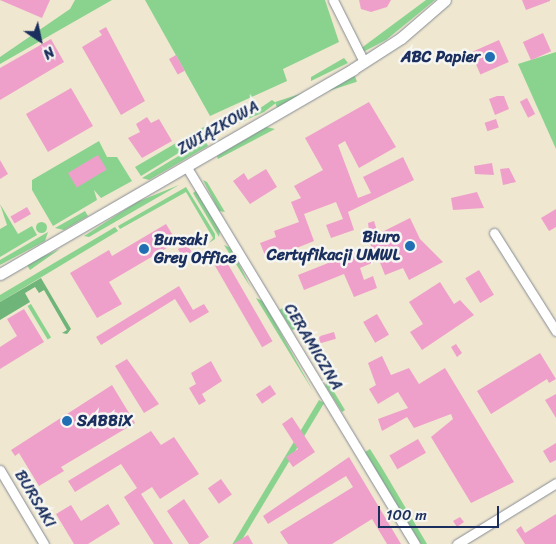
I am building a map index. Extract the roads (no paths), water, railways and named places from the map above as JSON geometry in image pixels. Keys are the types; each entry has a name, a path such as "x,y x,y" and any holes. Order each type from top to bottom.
{"street":[{"path":"333,0 364,62"},
{"name":"ZWIĄZKOWA","path":"0,274 364,62 445,0"},
{"name":"CERAMICZNA","path":"186,166 415,544"},
{"path":"494,234 556,331"},
{"name":"BURSAKI","path":"0,470 44,544"},
{"path":"457,544 556,482"}],"place":[{"name":"ABC Papier","path":"490,57"},
{"name":"Biuro Certyfikacji UMWL","path":"410,246"},
{"name":"Bursaki Grey Office","path":"144,249"},
{"name":"SABBiX","path":"67,421"}]}
